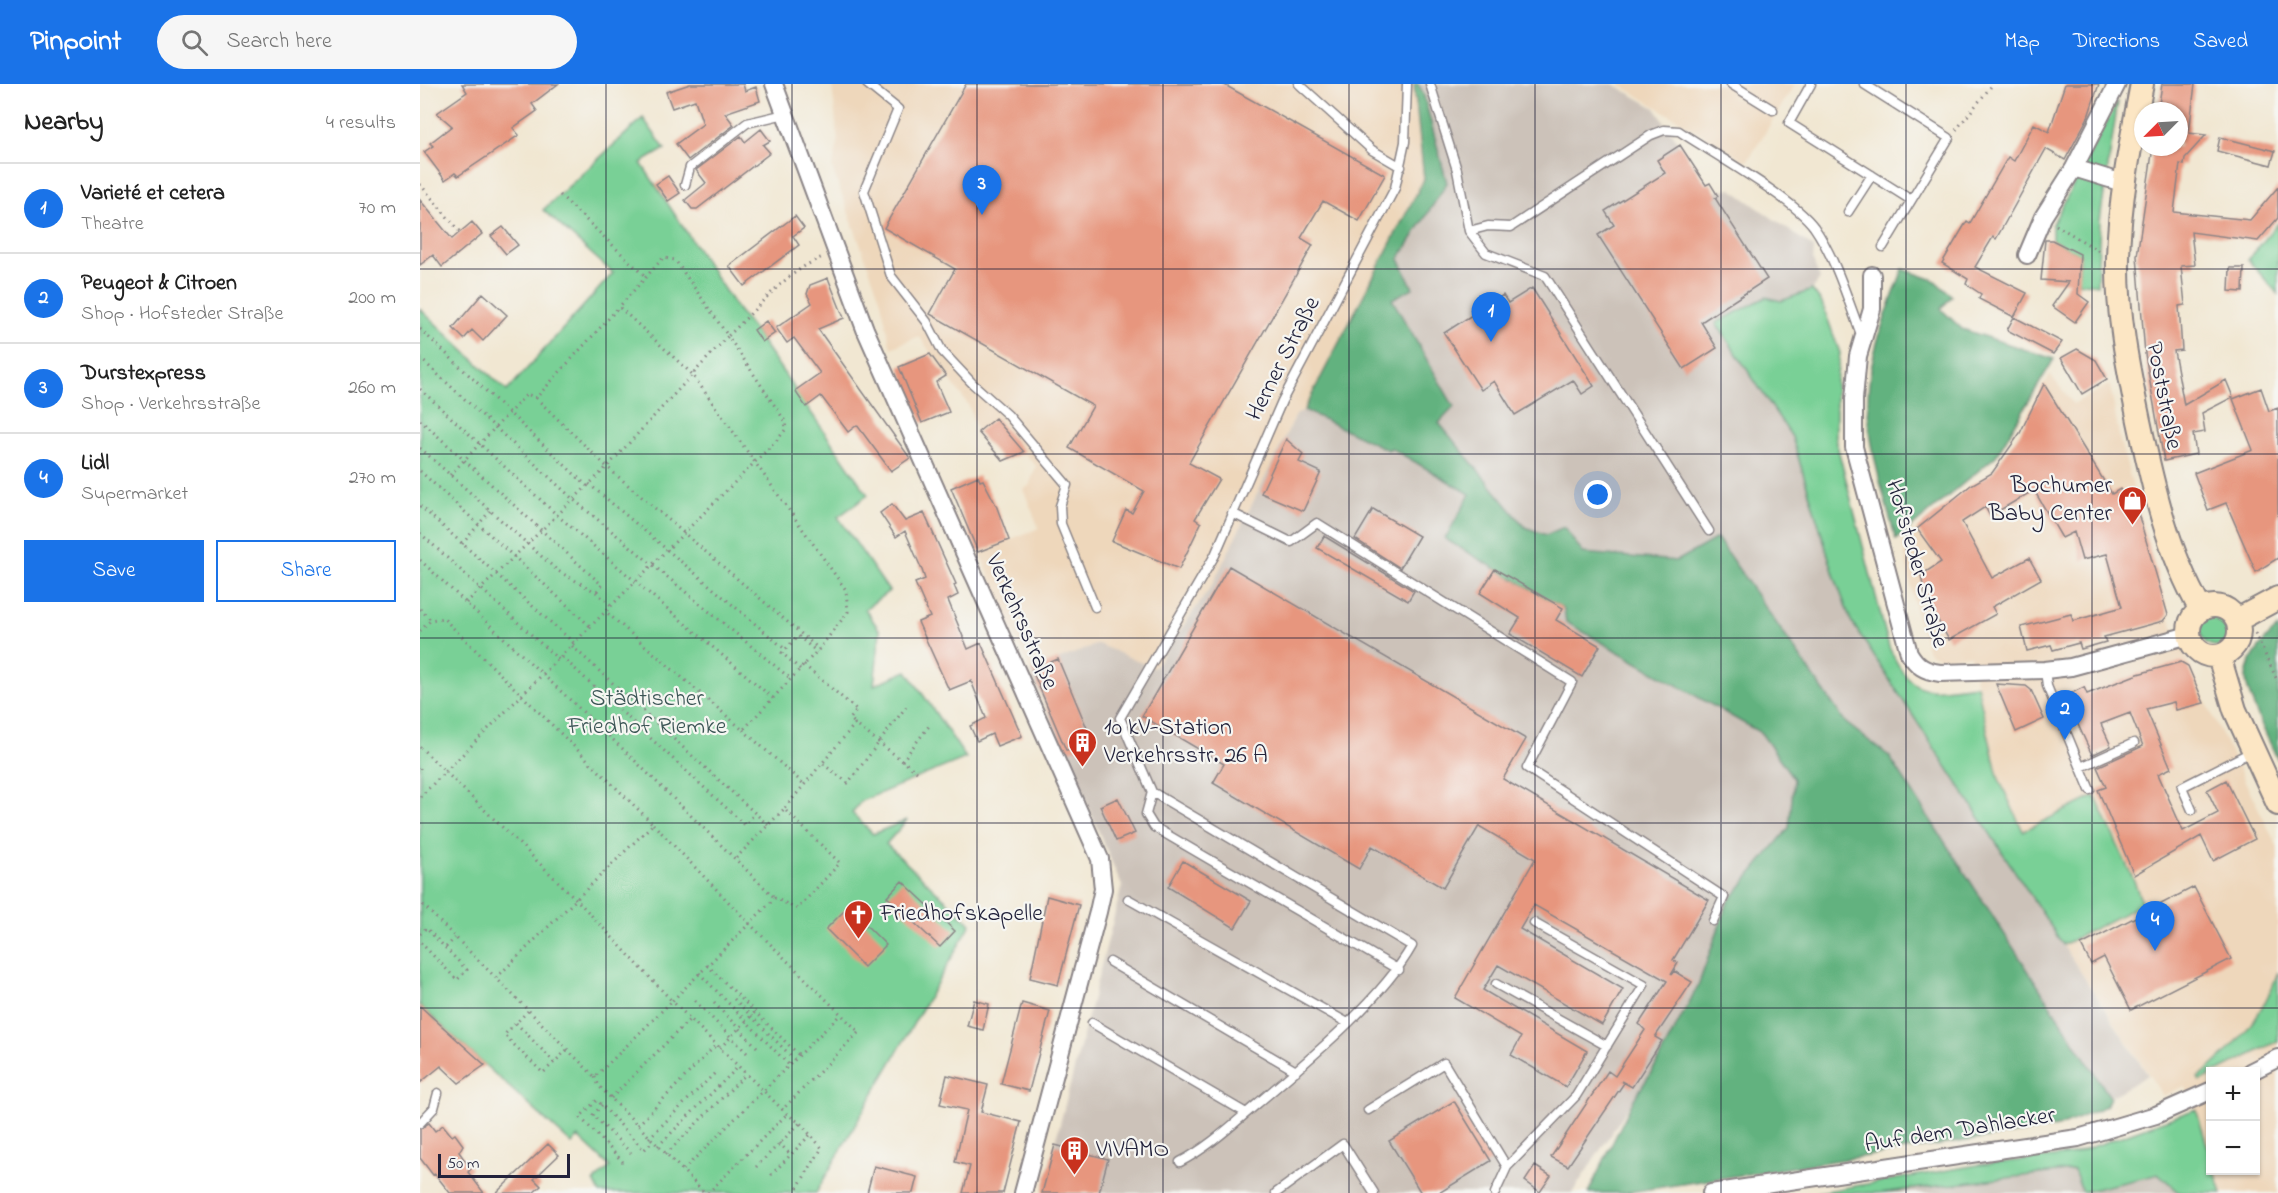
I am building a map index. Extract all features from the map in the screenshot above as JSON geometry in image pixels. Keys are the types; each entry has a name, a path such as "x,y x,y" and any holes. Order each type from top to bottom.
{"street":[{"name":"Verkehrsstraße","path":"774,84 865,329 1101,866 1103,889 1098,912 1023,1193"},
{"path":"2027,255 2043,218 2074,168 2117,84"},
{"name":"Poststraße","path":"2142,84 2126,184 2118,258 2120,304 2128,372 2164,526 2187,585 2201,610"},
{"path":"2074,168 2126,184"},
{"name":"Hofsteder Straße","path":"1872,275 1872,309 1863,337 1854,399 1854,447 1909,653 1917,665 1927,672 1940,673 2045,670 2071,667 2189,635"},
{"path":"2242,617 2278,598"},
{"path":"2222,607 2242,617 2236,644 2226,654 2211,657 2196,649 2189,635 2191,621 2201,610 2222,607"},
{"path":"2219,656 2235,710 2278,804"},
{"path":"2259,1067 2278,1058"},
{"name":"Auf dem Dahlacker","path":"1711,1193 2078,1138 2156,1115 2206,1093"}],"lane":[{"path":"867,84 898,109 864,191 891,276 927,322 942,351 973,384 1008,415 1067,485 1060,506 1061,524 1095,607"},
{"path":"1299,84 1372,150 1401,167"},
{"name":"Herner Straße","path":"1152,792 1120,718 1215,555 1282,401 1395,188 1401,167 1407,84"},
{"path":"1430,84 1456,170 1469,231 1486,253 1545,276 1709,531"},
{"path":"1731,84 1773,110"},
{"path":"1811,84 1789,123 1911,200"},
{"path":"1864,84 1949,138 1883,247"},
{"path":"685,185 690,167 747,123 785,114"},
{"path":"1469,231 1488,226 1510,227 1651,135 1664,130 1679,131 1765,188 1813,225 1823,242 1863,337"},
{"path":"1848,212 1872,176"},
{"path":"1232,513 1291,542 1317,523 1572,682 1527,768 1724,897 1713,921"},
{"path":"2045,670 2046,686 2090,790"},
{"path":"2081,767 2134,744"},
{"path":"2192,810 2182,787 2253,751"},
{"path":"1180,1162 1202,1150 1296,1071 1399,969 1412,946 1152,792 1146,814 1154,827 1399,969"},
{"path":"1128,899 1346,1022"},
{"path":"1495,1193 1507,1167 1576,1096 1644,985 1534,923"},
{"path":"1110,962 1296,1071"},
{"path":"1496,984 1607,1046"},
{"path":"1092,1023 1246,1113"},
{"path":"1368,1110 1444,1063 1507,1167"},
{"path":"420,1123 434,1108 438,1093"},
{"path":"1276,1193 1343,1144 1374,1193"}],"path":[{"path":"1949,138 1993,84"},
{"path":"420,184 460,232"},
{"path":"560,195 646,277"},
{"path":"2043,218 2101,252"},
{"path":"466,603 607,467 728,336 789,279 811,262 836,253"},
{"path":"420,797 574,645 786,429 785,421 675,260 663,258 536,398"},
{"path":"619,307 692,374 846,590 848,612 818,650 743,730"},
{"path":"420,329 588,485 785,650"},
{"path":"420,358 574,500 791,680"},
{"path":"420,389 557,515 774,699"},
{"path":"450,475 527,394 536,398 607,467 818,650"},
{"path":"420,420 602,585 596,592"},
{"path":"420,447 558,571 596,592 612,606"},
{"path":"420,471 591,627"},
{"path":"420,506 768,825"},
{"path":"462,544 490,511"},
{"path":"420,533 745,825 755,813"},
{"path":"420,560 736,858 775,898 797,909 840,863 784,808"},
{"path":"420,609 431,620"},
{"path":"606,612 806,785"},
{"path":"2242,617 2278,682"},
{"path":"420,631 431,620 442,618 653,824 860,1032 782,1110"},
{"path":"801,669 782,653 798,636 818,650"},
{"path":"804,665 857,710 850,719 917,772"},
{"path":"823,764 848,783 906,707"},
{"path":"736,858 806,785 855,723"},
{"path":"902,761 929,726"},
{"path":"420,747 576,900 718,1047 782,1110 811,1134 822,1148 794,1193"},
{"path":"496,978 653,824"},
{"path":"595,1077 748,922 775,898"},
{"path":"420,902 595,1077 611,1098 649,1138 707,1193 788,1114"},
{"path":"420,934 426,928 467,970 457,980 420,942"},
{"path":"446,948 455,938"},
{"path":"707,964 799,1055"},
{"path":"699,973 789,1065"},
{"path":"734,999 795,1060"},
{"path":"694,1001 749,1055"},
{"path":"714,1003 757,1047"},
{"path":"528,1011 504,1035 543,1074 567,1050"},
{"path":"638,1125 755,1012"},
{"path":"683,1170 841,1014"},
{"path":"611,1098 690,1018"},
{"path":"516,1023 554,1062"},
{"path":"658,1146 739,1066"},
{"path":"649,1138 716,1072"},
{"path":"666,1154 746,1074"},
{"path":"623,1162 580,1117 597,1100 644,1150 653,1141"},
{"path":"602,1106 593,1115 632,1153"},
{"path":"756,1167 800,1123"},
{"path":"771,1174 811,1134"},
{"path":"779,1143 790,1154"}],"shaded area":[{"path":"832,84 1414,84 1424,179 1304,410 1296,415 1212,585 1153,668 1058,659 1030,671 979,552 1039,528 1023,489 1029,486 1036,466 1024,453 1002,462 977,432 969,406 919,336 891,348 881,301 832,168 838,144"},
{"path":"1418,84 1613,84 1655,108 1706,184 1710,183 1716,192 1730,188 1814,248 1813,261 1820,279 1812,290 1781,301 1766,297 1716,323 1792,437 1835,578 1851,621 2148,1075 2110,1097 1889,756 1846,723 1717,539 1677,561 1583,553 1564,527 1546,535 1525,527 1439,422 1392,298 1413,288 1399,259 1447,183 1423,93"},
{"path":"1619,84 1795,84 1747,162"},
{"path":"2050,374 2073,404 2110,384 2120,441 2170,619 2205,700 2278,848 2278,1193 2222,1193 2216,1175 2260,1175 2260,1067 2206,1067 2206,1142 2196,1109 2185,1086 2163,1096 2063,945 2142,905 2023,832 1998,777 1970,655 1940,658 1928,652 1916,612 1903,545 1917,529 1971,485 1992,473 2020,433"},
{"path":"1304,410 1387,450 1390,448 1471,494 1445,539 1565,609 1566,622 1761,733 1794,779 1789,828 1728,902 1698,986 1654,1068 1572,1193 1042,1193 1122,886 1030,671 1098,644 1154,668 1212,585 1296,415"},
{"path":"2074,1170 2082,1192 2159,1174 2180,1193 1879,1193"}],"green space":[{"path":"1414,84 1418,84 1423,93 1447,183 1399,259 1413,288 1392,299 1454,407 1439,423 1525,527 1546,535 1564,527 1583,553 1677,561 1717,538 1846,723 1889,756 2110,1097 2106,1106 2058,1127 1623,1193 1588,1193 1634,1099 1654,1068 1698,986 1728,902 1789,828 1794,779 1761,733 1566,622 1564,609 1445,539 1470,494 1391,448 1388,450 1304,410 1424,179"},
{"path":"2118,101 2100,220 2097,285 2078,282 2080,254 2052,240 2052,225"},
{"name":"Städtischer Friedhof Riemke","path":"643,118 665,149 641,163 737,309 754,330 868,495 838,517 889,591 865,609 880,631 874,685 907,671 966,758 861,801 852,813 873,834 907,820 886,844 971,924 816,1193 600,1193 594,1181 610,1167 578,1137 572,1144 420,1006 420,309 507,391 613,273 543,210"},
{"path":"2278,223 2278,294 2248,260"},
{"path":"1903,269 1934,280 1952,296 1941,309 1962,329 2054,359 1996,456 1896,540 1874,454 1868,401 1875,351"},
{"path":"1812,290 1822,303 1840,353 1836,382 1836,441 1889,647 1898,664 1906,676 1923,688 1945,689 1977,685 1998,777 2023,831 2095,796 2135,883 2142,904 2063,945 1851,621 1835,578 1792,437 1716,323 1766,297 1781,301"},
{"path":"2216,614 2227,619 2232,630 2227,641 2216,646 2205,641 2200,630 2205,619"},
{"path":"2278,628 2278,760 2254,707 2246,678 2253,657"},
{"path":"2278,972 2278,1041 2227,1067 2210,1067 2246,1031 2272,988"},
{"path":"2206,1071 2206,1078 2200,1081 2198,1078"},
{"path":"2196,1109 2206,1142 2206,1175 2216,1175 2222,1193 2180,1193 2159,1174 2082,1192 2074,1170 1879,1193 1815,1193 1977,1165 2070,1155"}],"building":[{"path":"462,84 558,84 532,104 537,111 513,128 519,135 458,176 455,173 445,180 424,152 433,146 430,143 452,126 437,113 467,92"},
{"path":"690,84 743,84 745,91 756,87 760,101 725,113 734,125 688,160 676,144 703,124 695,100 672,108 666,92"},
{"path":"966,84 1223,84 1385,175 1359,221 1323,201 1301,238 1313,245 1189,463 1219,479 1195,519 1201,523 1179,569 1112,541 1126,510 1132,513 1144,491 1069,448 1093,406 930,314 955,269 884,228"},
{"path":"2065,84 2099,84 2088,117 2065,160 2046,149 1996,239 1993,237 1975,267 2027,293 2014,317 1979,299 1981,294 1966,284 1968,279 1942,263 1967,221 1970,223 2008,157 2014,161 2034,124 2049,132"},
{"path":"2162,84 2195,84 2189,133 2206,135 2188,155 2188,102 2159,102"},
{"path":"761,129 770,141 763,145 770,153 697,209 692,209 685,200 706,183 696,170 741,136 745,142"},
{"path":"2220,137 2275,151 2271,165 2217,151"},
{"path":"1680,145 1706,185 1710,183 1718,196 1715,198 1767,279 1701,322 1717,348 1684,369 1598,235 1614,225 1605,211 1665,173 1657,160"},
{"path":"2152,156 2187,156 2184,165 2180,164 2174,212 2250,220 2278,187 2278,218 2258,241 2191,232 2195,265 2181,266 2185,305 2179,306 2182,350 2174,351 2184,405 2226,380 2233,397 2202,413 2205,432 2193,434 2196,454 2164,461 2145,354 2137,256"},
{"path":"668,176 680,193 668,201 656,184"},
{"path":"420,200 452,239 472,222 482,234 442,267 433,255 420,265"},
{"path":"795,216 804,228 793,236 799,245 744,286 729,266"},
{"path":"503,227 518,245 506,254 491,236"},
{"path":"2045,240 2052,240 2080,254 2078,294 2089,302 2075,322 2052,306 2069,282 2041,280"},
{"path":"2230,268 2244,268 2243,292 2229,291"},
{"path":"828,278 844,318 818,329 910,458 891,471 857,425 848,432 821,396 806,407 797,394 796,390 820,373 794,338 787,343 776,328 812,303 807,294 810,285"},
{"path":"1532,288 1594,386 1582,394 1573,380 1515,415 1494,381 1481,390 1444,333 1503,295 1508,303"},
{"path":"483,293 507,315 483,341 472,330 464,339 453,328"},
{"path":"2014,317 2062,342 2053,354 2007,330"},
{"path":"766,321 775,333 762,342 754,330"},
{"path":"2077,349 2096,360 2107,379 2082,394 2061,358"},
{"path":"930,354 946,376 936,382 949,412 922,423 899,367"},
{"path":"2044,384 2112,494 2120,489 2129,504 2135,503 2168,615 2163,621 2104,637 2106,642 2081,649 2079,643 2053,650 2051,645 2027,651 2021,627 2071,614 2073,621 2122,607 2107,554 2082,560 2074,532 2062,538 2034,490 1990,516 1985,507 1962,522 1992,578 2029,558 2041,579 1992,607 1996,614 1949,640 1925,597 1921,575 1941,562 1917,529 1971,485 1992,473 2020,433"},
{"path":"2261,388 2269,411 2278,408 2278,558 2256,572 2226,503 2208,510 2194,473 2253,450 2233,399"},
{"path":"995,418 1024,452 1003,461 978,432"},
{"path":"1286,439 1303,454 1299,462 1321,472 1303,511 1261,493"},
{"path":"978,476 980,481 983,480 996,505 1009,540 978,552 951,488"},
{"path":"892,504 905,521 924,513 956,584 954,585 958,595 948,600 968,649 981,643 1022,736 997,746 992,734 977,741 970,726 986,718 971,681 949,690 918,622 930,617 915,583 925,579 905,531 896,537 880,513"},
{"path":"1373,509 1419,536 1400,568 1355,539"},
{"path":"1324,536 1414,591 1408,601 1317,548"},
{"path":"1229,566 1526,739 1503,779 1709,900 1673,960 1678,963 1671,975 1674,971 1692,982 1655,1037 1662,1041 1632,1087 1621,1081 1624,1083 1568,1166 1551,1157 1608,1071 1615,1076 1645,1030 1639,1024 1667,981 1534,905 1520,929 1623,989 1602,1025 1498,965 1483,990 1587,1051 1566,1087 1511,1055 1521,1037 1455,998 1535,859 1479,826 1443,888 1372,846 1359,869 1213,783 1224,764 1142,716"},
{"path":"1495,569 1563,608 1556,620 1600,646 1582,677 1510,634 1520,618 1480,593"},
{"path":"1058,659 1087,728 1075,733 1081,746 1072,750 1066,750 1032,670"},
{"path":"2181,662 2188,666 2204,703 2176,710 2174,702 2146,709 2171,768 2158,774 2183,831 2218,813 2207,790 2226,780 2255,839 2213,861 2201,836 2134,875 2098,790 2106,787 2097,767 2143,746 2130,713 2101,724 2111,746 2092,755 2065,696 2084,687 2087,694 2138,674"},
{"path":"1996,684 2026,686 2031,690 2044,719 2016,732"},
{"path":"1118,798 1135,833 1116,841 1100,806"},
{"path":"1183,861 1251,901 1235,928 1168,887"},
{"path":"902,881 955,931 940,947 887,897"},
{"path":"2194,887 2231,959 2131,1010 2104,957 2091,964 2081,945"},
{"path":"1047,896 1079,905 1058,985 1030,978"},
{"name":"Friedhofskapelle","path":"848,907 886,945 864,967 826,929"},
{"path":"974,1000 989,1004 983,1030 967,1026"},
{"path":"1022,1003 1050,1011 1029,1091 1001,1084"},
{"path":"420,1006 485,1065 459,1083 441,1066 420,1083"},
{"path":"947,1075 988,1085 981,1112 1021,1122 1003,1193 963,1193 970,1166 955,1162 967,1110 940,1104"},
{"path":"1454,1101 1491,1161 1439,1193 1421,1193 1389,1141"},
{"path":"429,1123 435,1131 443,1125 452,1136 455,1134 463,1145 459,1152 471,1169 468,1172 484,1193 450,1193 435,1174 433,1175 420,1158 420,1129"},
{"path":"548,1144 559,1155 534,1179 541,1186 533,1193 496,1193"},
{"name":"VIVAMO","path":"1055,1145 1108,1159 1099,1193 1042,1193"},
{"path":"874,1166 917,1177 913,1193 867,1193"},
{"path":"1535,1166 1551,1176 1540,1192 1525,1181"}],"place":[{"name":"Durstexpress","path":"982,215"},
{"name":"Varieté et cetera","path":"1491,342"},
{"name":"Bochumer Baby Center","path":"2133,526"},
{"name":"Peugeot & Citroen","path":"2065,740"},
{"name":"10 kV-Station Verkehrsstr. 26 A","path":"1083,768"},
{"name":"Friedhofskapelle","path":"859,940"},
{"name":"Lidl","path":"2155,951"},
{"name":"VIVAMO","path":"1075,1176"}]}
